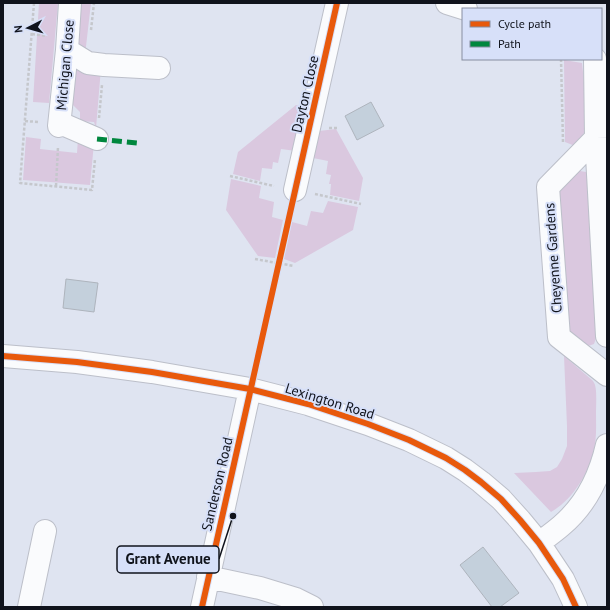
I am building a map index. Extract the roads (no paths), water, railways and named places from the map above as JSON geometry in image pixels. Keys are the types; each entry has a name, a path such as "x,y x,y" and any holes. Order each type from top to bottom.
{"street":[{"name":"Michigan Close","path":"70,3 60,125 97,139"},
{"name":"Dayton Close","path":"295,190 337,3"},
{"path":"447,3 463,8"},
{"path":"67,50 88,63 159,68"},
{"path":"595,60 596,138 607,336"},
{"name":"Cheyenne Gardens","path":"596,138 548,187 559,337 607,375"},
{"name":"Lexington Road","path":"3,356 77,362 250,389 308,404 368,424 409,440 446,458 471,474 501,499 539,543 563,579 576,607"},
{"name":"Sanderson Road","path":"202,607 250,389"},
{"path":"539,543 563,525 581,505 597,478 607,446"},
{"path":"29,607 45,531"},
{"path":"208,577 260,588 296,599 312,607"}],"place":[{"name":"Grant Avenue","path":"233,516"}]}
